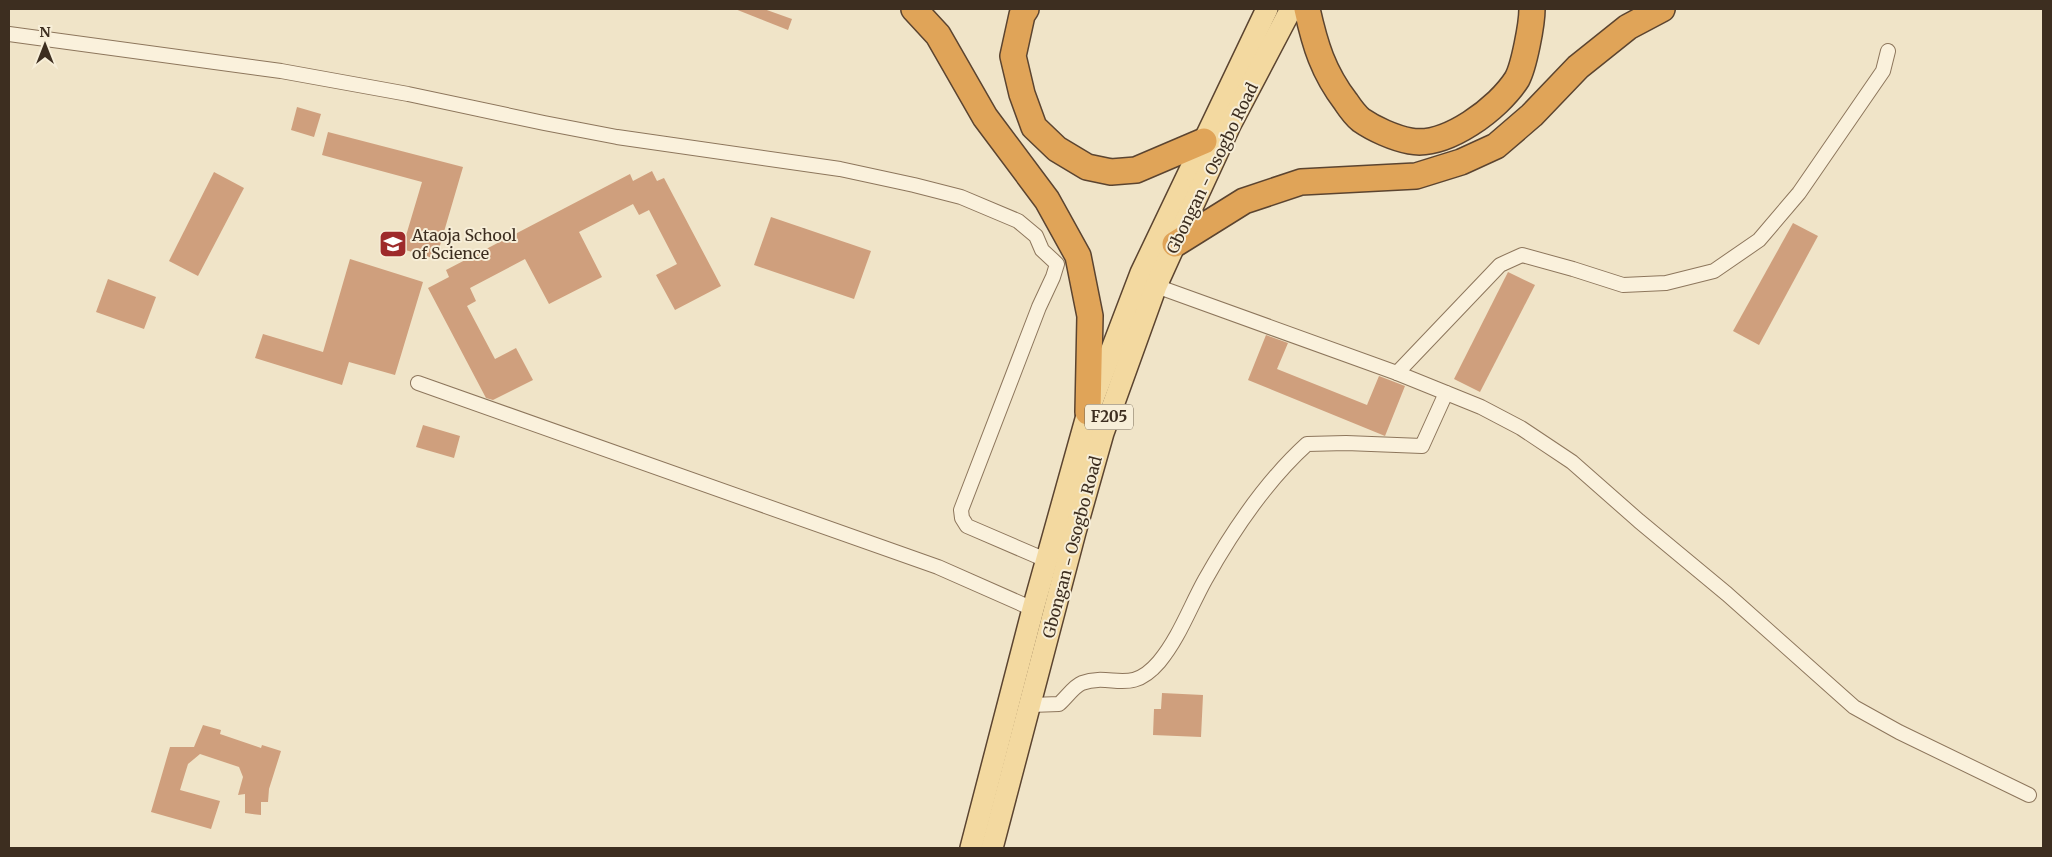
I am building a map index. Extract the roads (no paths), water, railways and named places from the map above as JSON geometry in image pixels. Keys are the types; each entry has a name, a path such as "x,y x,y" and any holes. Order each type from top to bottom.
{"highway":[{"path":"914,9 938,35 985,117 1047,200 1078,256 1090,316 1088,412"},
{"path":"1026,9 1022,15 1013,56 1022,94 1034,127 1057,149 1087,168 1111,172 1136,170 1204,141"},
{"path":"1307,9 1315,45 1333,85 1349,106 1360,119 1410,141 1428,140 1456,132 1500,102 1518,77 1532,24 1532,9"},
{"path":"1175,244 1244,201 1301,182 1416,176 1461,162 1496,146 1532,115 1578,67 1628,27 1662,9"}],"main road":[{"name":"Gbongan - Osogbo Road","path":"971,848 1046,560 1088,412 1141,273 1267,9"},
{"name":"Gbongan - Osogbo Road","path":"992,848 1103,433 1156,286 1230,125 1291,9"}],"street":[{"path":"9,34 281,71 408,94 617,137 840,169 962,197 1018,221 1036,236 1042,250 1057,264 962,510 962,518 966,526 1046,560"},
{"path":"1396,373 1500,265 1522,255 1623,285 1666,283 1714,271 1759,240 1799,193 1883,71 1888,50"},
{"path":"1156,286 1396,373 1481,407 1522,428 1572,462 1639,521 1728,594 1807,667 1854,707 1899,732 2029,795"},
{"path":"418,383 938,567 1033,609"},
{"path":"1031,705 1059,704 1081,684 1103,680 1127,682 1137,680 1158,663 1186,619 1204,580 1242,520 1260,493 1288,461 1307,444 1346,443 1422,446 1446,393"}],"place":[{"name":"Ataoja School of Science","path":"393,244"}]}
